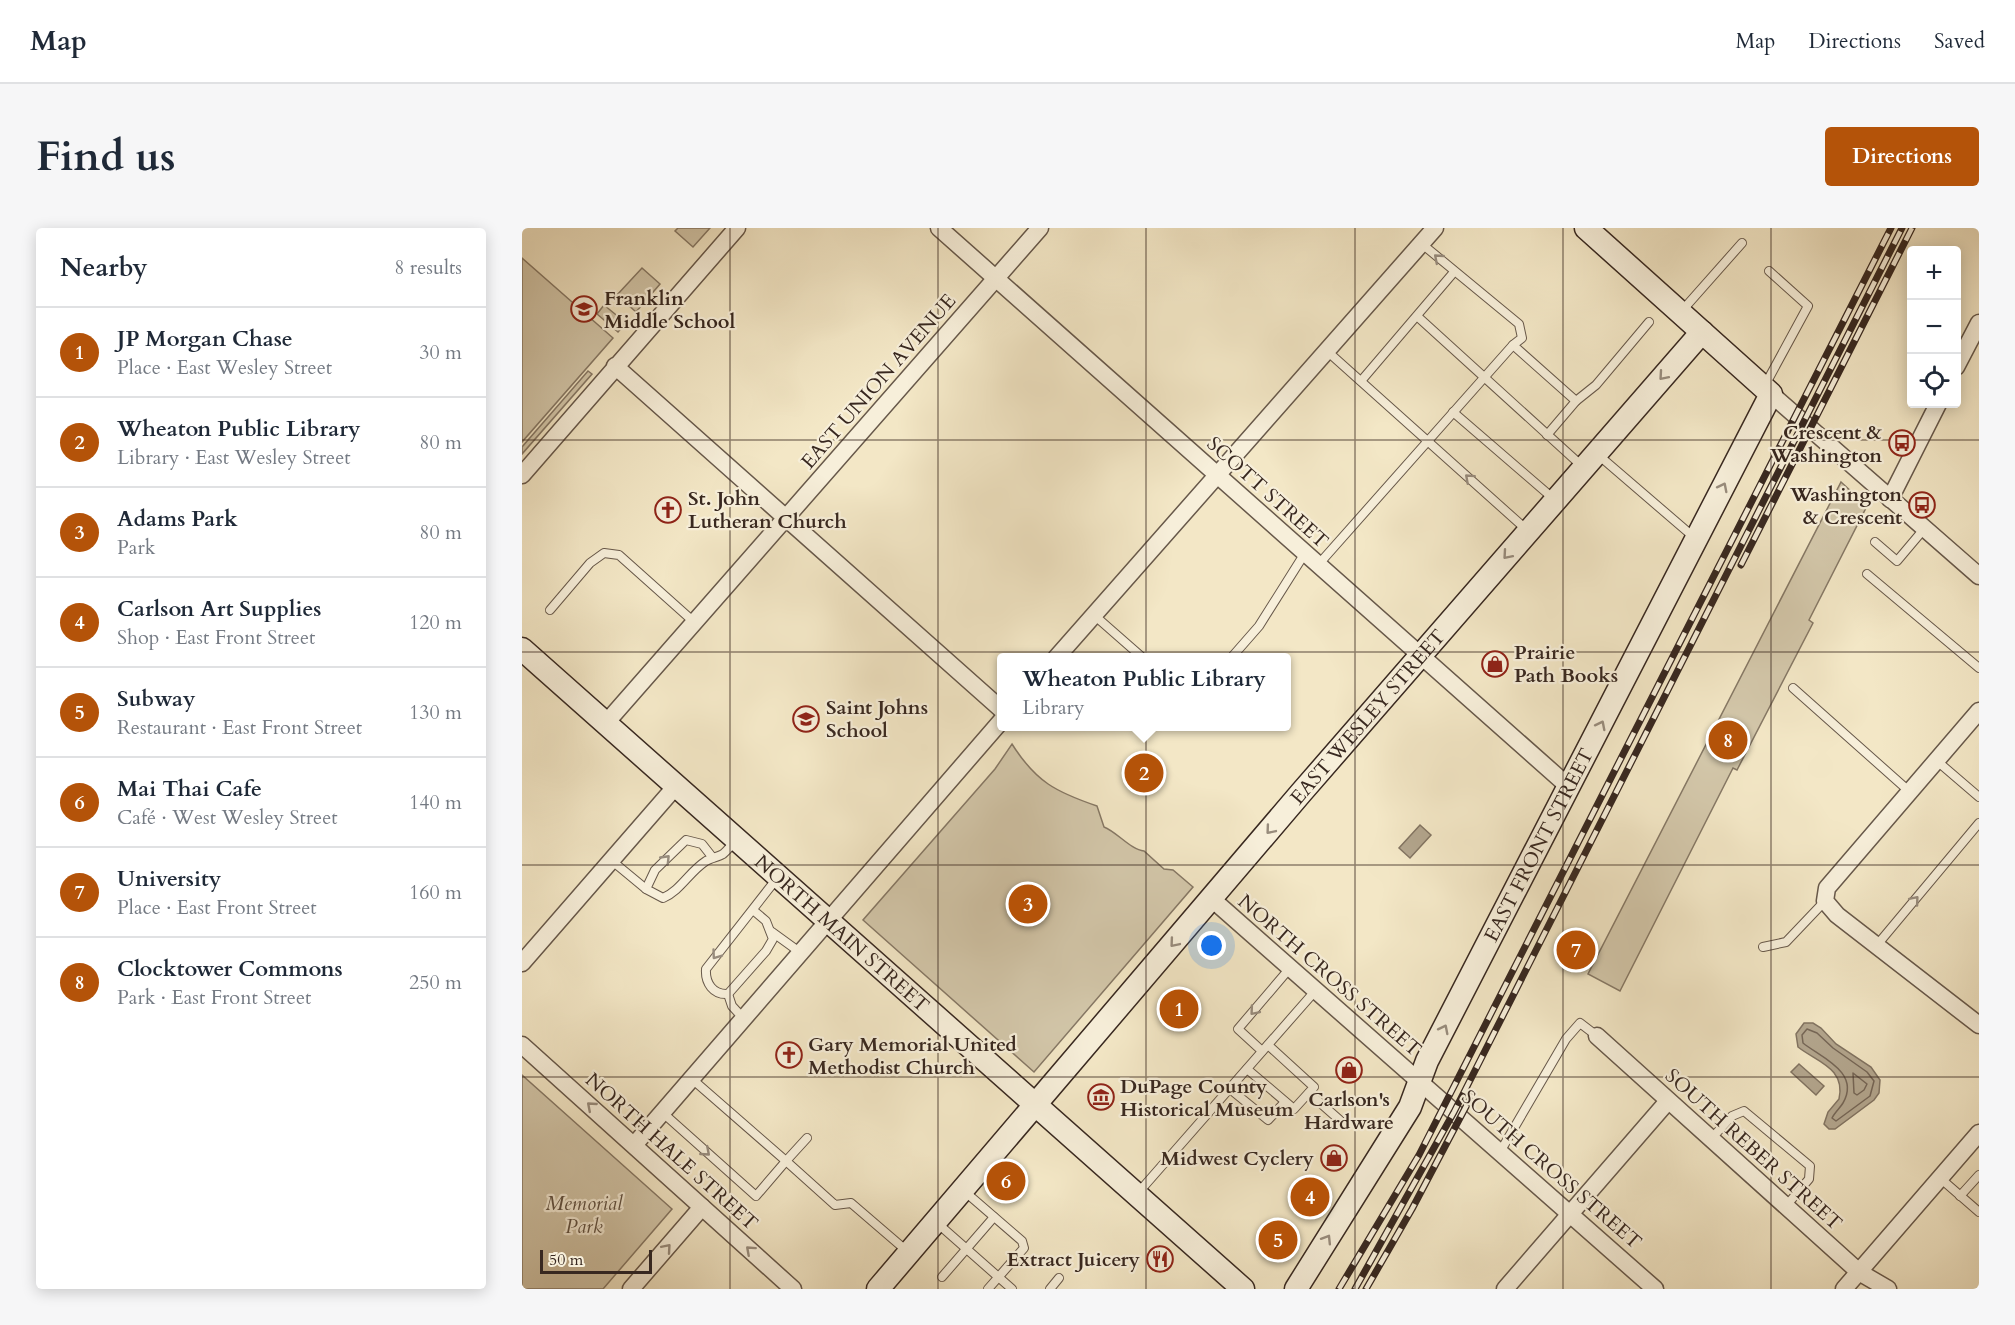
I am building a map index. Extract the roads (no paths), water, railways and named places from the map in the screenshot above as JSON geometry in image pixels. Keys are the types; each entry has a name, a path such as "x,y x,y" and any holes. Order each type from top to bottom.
{"street":[{"path":"522,475 736,228"},
{"name":"SCOTT STREET","path":"939,228 1569,787"},
{"name":"EAST UNION AVENUE","path":"606,723 1040,228"},
{"path":"1060,653 1435,228"},
{"path":"1586,228 1767,391 1979,576"},
{"path":"1961,358 1979,322"},
{"name":"EAST WESLEY STREET","path":"878,1289 1420,656 1702,332"},
{"path":"615,366 997,706"},
{"name":"EAST FRONT STREET","path":"1296,1289 1410,1107 1436,1044 1697,539 1767,391"},
{"path":"1890,499 1936,408"},
{"name":"NORTH MAIN STREET","path":"522,649 1243,1289"},
{"path":"1979,711 1827,888 1825,901 1829,909 1979,1025"},
{"path":"635,1144 997,726"},
{"path":"522,963 676,786"},
{"name":"NORTH CROSS STREET","path":"1212,899 1420,1082"},
{"name":"SOUTH REBER STREET","path":"1597,1036 1860,1272 1888,1289"},
{"name":"NORTH HALE STREET","path":"522,1045 635,1144 793,1289"},
{"name":"SOUTH CROSS STREET","path":"1420,1082 1655,1289"},
{"path":"1505,1289 1668,1101"},
{"path":"1844,1289 1979,1132"},
{"path":"631,1289 702,1207"}],"lane":[{"path":"1680,313 1742,243"},
{"path":"1235,653 1312,559 1428,441 1512,345 1521,338 1519,324 1422,244"},
{"path":"1767,391 1808,306 1769,271"},
{"path":"1361,381 1418,317 1454,272"},
{"path":"1418,317 1547,435 1590,460 1697,539"},
{"path":"1547,435 1576,400 1596,385 1649,322"},
{"path":"1512,345 1576,400"},
{"path":"1327,351 1528,531"},
{"path":"1453,412 1555,500"},
{"path":"1875,542 1897,561 1924,529"},
{"path":"550,610 590,563 604,553 619,555 694,622"},
{"path":"1867,574 1979,668"},
{"path":"1094,615 1138,653"},
{"path":"1793,688 1910,792"},
{"path":"1936,761 1979,797"},
{"path":"1877,945 1979,824"},
{"path":"611,860 646,889 663,898 676,892 698,867 723,854 737,839"},
{"path":"646,889 655,870 686,840 702,844 713,858"},
{"path":"753,910 766,921 772,939 766,951 728,994 722,994 710,986 706,978 706,969 779,877"},
{"path":"1763,947 1786,942 1825,901"},
{"path":"771,932 801,953"},
{"path":"1247,1069 1294,1109 1314,1087 1238,1029 1290,968"},
{"path":"1137,1194 1316,990"},
{"path":"728,994 732,1006 744,1019"},
{"path":"1500,1152 1566,1039 1581,1023 1597,1036"},
{"path":"692,1079 835,1205 851,1203 909,1253"},
{"path":"1230,1089 1268,1120 1285,1102"},
{"path":"1309,1093 1343,1123"},
{"path":"1711,1139 1732,1116 1744,1111 1810,1166 1809,1179 1786,1206"},
{"path":"663,1113 756,1196 807,1138"},
{"path":"1960,1196 1979,1175"},
{"path":"1940,1178 1979,1212"},
{"path":"963,1190 1022,1241 1024,1248 988,1289"},
{"path":"942,1276 994,1217"},
{"path":"936,1221 1012,1289"},
{"path":"1050,1289 1059,1278"}],"water":[{"path":"1420,825 1431,835 1410,858 1399,848"},
{"path":"1804,1023 1813,1023 1821,1028 1836,1044 1871,1067 1880,1080 1879,1093 1874,1100 1835,1129 1829,1129 1824,1124 1828,1112 1839,1099 1838,1080 1828,1067 1798,1047 1796,1034"},
{"path":"1799,1064 1824,1086 1816,1095 1791,1072"}],"railway":[{"path":"1339,1289 1419,1155 1891,228"},
{"path":"1355,1289 1454,1112 1902,228"},
{"path":"1741,565 1912,228"},
{"path":"1366,1289 1412,1209 1471,1097"}],"place":[{"name":"Franklin Middle School","path":"584,309"},
{"name":"Crescent & Washington","path":"1902,443"},
{"name":"Washington & Crescent","path":"1922,505"},
{"name":"St. John Lutheran Church","path":"668,510"},
{"name":"Prairie Path Books","path":"1495,664"},
{"name":"Saint Johns School","path":"806,719"},
{"name":"Clocktower Commons","path":"1728,740"},
{"name":"Wheaton Public Library","path":"1144,773"},
{"name":"Adams Park","path":"1028,904"},
{"name":"University","path":"1576,950"},
{"name":"JP Morgan Chase","path":"1179,1009"},
{"name":"Gary Memorial United Methodist Church","path":"789,1055"},
{"name":"Carlson's Hardware","path":"1349,1070"},
{"name":"DuPage County Historical Museum","path":"1101,1097"},
{"name":"Midwest Cyclery","path":"1334,1158"},
{"name":"Mai Thai Cafe","path":"1006,1181"},
{"name":"Carlson Art Supplies","path":"1310,1197"},
{"name":"Subway","path":"1278,1240"},
{"name":"Extract Juicery","path":"1160,1259"}],"park label":[{"name":"Memorial Park","path":"584,1214"}]}
